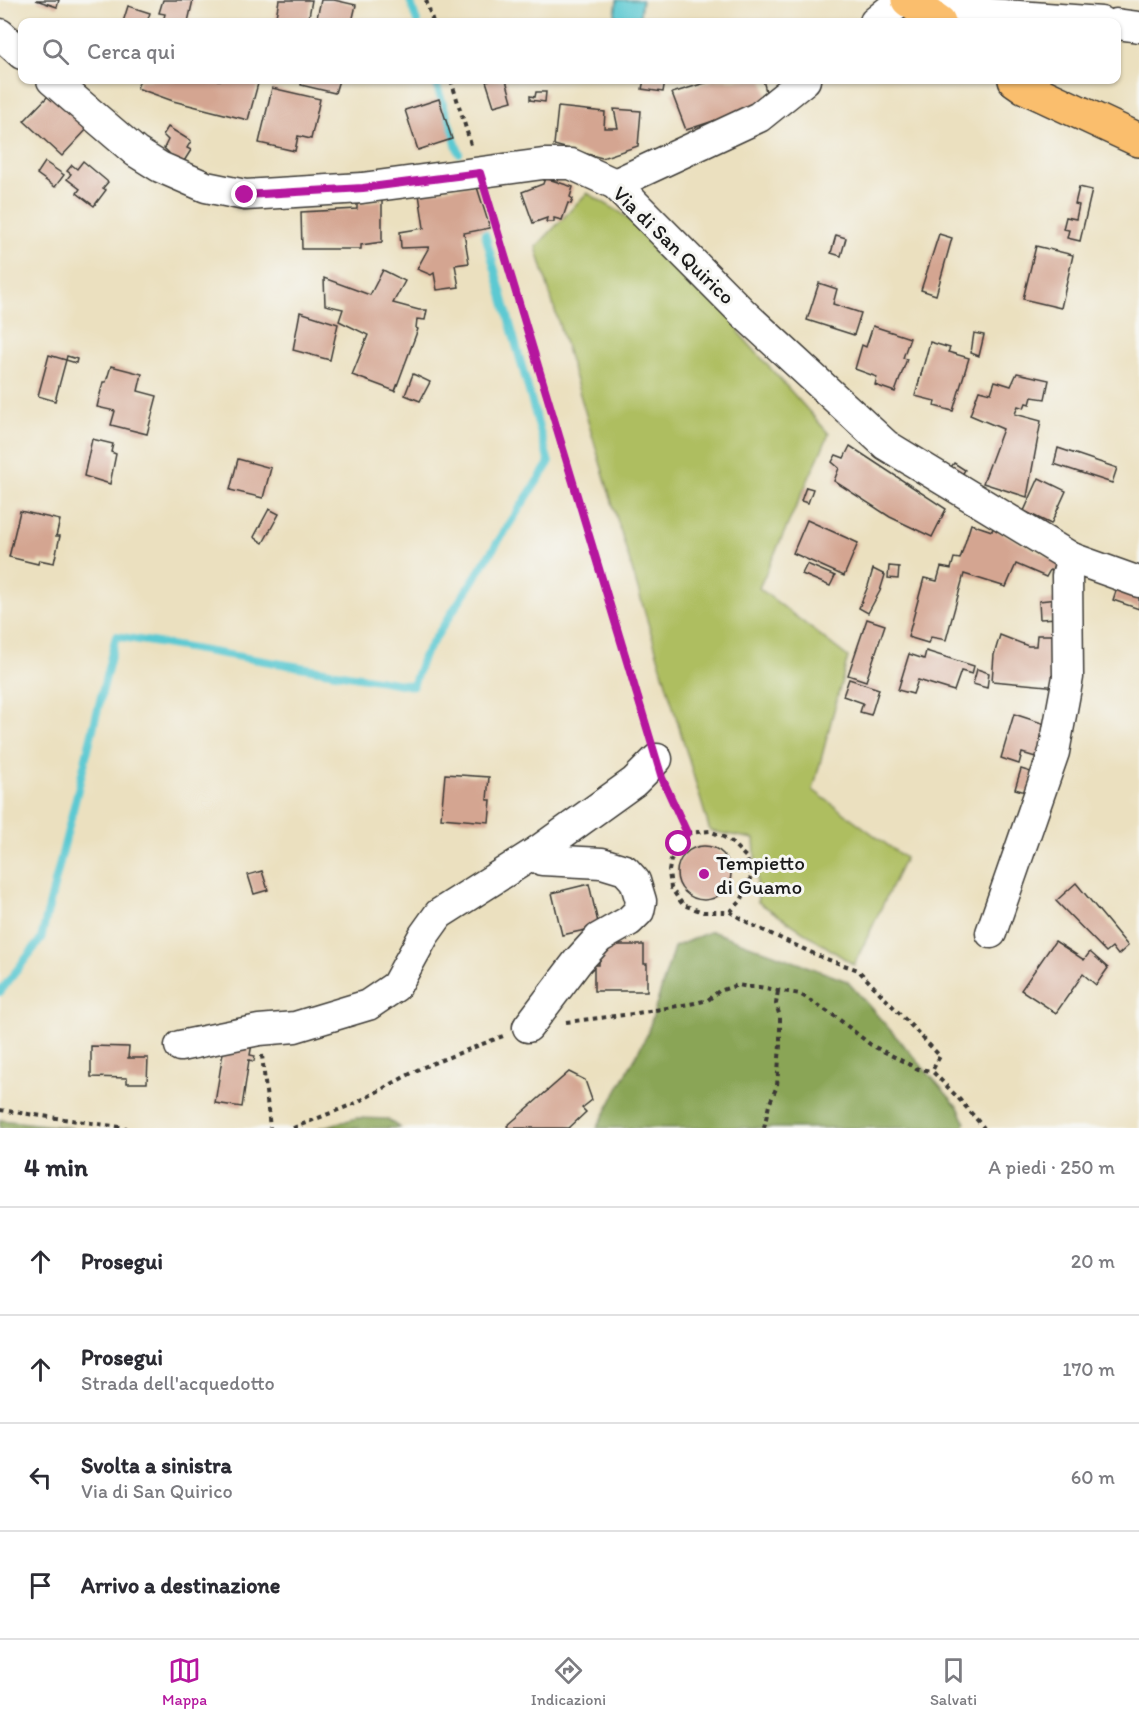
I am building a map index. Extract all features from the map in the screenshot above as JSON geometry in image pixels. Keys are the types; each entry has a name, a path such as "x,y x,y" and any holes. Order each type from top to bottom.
{"main road":[{"path":"1021,84 1139,140"}],"street":[{"path":"887,18 917,8 1048,18"},
{"path":"1121,25 1139,27"},
{"path":"0,34 18,50"},
{"name":"Via di San Quirico","path":"57,84 136,152 160,167 206,187 245,195 363,188 543,164 571,164 615,184 743,313 886,445 1072,558 1139,582"},
{"path":"615,184 759,117 800,84"},
{"path":"991,933 1054,752 1068,677 1067,576 1072,558"},
{"path":"180,1046 259,1030 295,1027 368,1005 396,986 439,914 538,851 634,782 659,768"},
{"path":"528,1027 578,961 599,938 629,921 639,911 641,901 635,881 625,870 602,863 542,860 538,851"}],"path":[{"path":"426,0 432,18"},
{"path":"452,84 659,768 687,833"},
{"path":"730,912 741,901 751,877 747,858 728,839 711,831 687,833 671,860 669,871 671,888 683,906 704,912 730,912 754,926 821,957 858,970 940,1056 932,1071"},
{"path":"293,1128 356,1103 421,1068 528,1027 632,1014 708,1000 719,991 738,985 800,994 836,1017 871,1045 918,1069 932,1071 984,1128"},
{"path":"764,1128 769,1105 777,1086 780,1045 780,1017 776,1004 778,991"},
{"path":"259,1030 270,1128"},
{"path":"0,1110 127,1128"}],"green space":[{"path":"587,193 620,212 743,313 739,333 829,434 759,588 848,657 813,790 905,858 854,965 758,902 754,839 710,831 536,247"},
{"path":"711,931 847,981 958,1107 965,1122 963,1128 597,1128 647,1035 674,947"},
{"path":"357,1118 387,1119 400,1128 319,1128"},
{"path":"0,1120 73,1128 0,1128"}],"water":[{"path":"617,0 642,0 640,18 615,18"}],"building":[{"path":"36,0 59,0 57,7"},
{"path":"163,0 193,0 189,18 164,18 165,14 159,13"},
{"path":"279,0 312,0 309,18 276,18"},
{"path":"321,0 334,0 356,5 353,18 317,18"},
{"path":"128,6 150,13 148,18 124,18"},
{"path":"138,84 258,84 248,120 173,101 137,88"},
{"path":"301,84 338,84 335,93"},
{"path":"487,84 507,84 512,101 494,106"},
{"path":"643,84 664,84 663,92 642,89"},
{"path":"702,84 764,84 768,99 762,105 686,130 672,93"},
{"path":"272,88 320,99 311,139 298,136 295,151 259,143"},
{"path":"536,92 546,92 545,102 530,100 530,96 535,97"},
{"path":"51,93 88,128 62,156 24,121"},
{"path":"439,99 452,139 418,150 405,110"},
{"path":"558,107 605,112 604,128 618,128 614,109 641,111 638,146 602,158 554,145"},
{"path":"168,127 191,141 187,148 191,150 181,166 169,156 164,148 168,140 163,135"},
{"path":"83,161 108,182 103,188 106,190 94,206 77,193 80,189 67,179 71,174 67,171 72,165 77,169"},
{"path":"45,162 64,175 55,187 37,174"},
{"path":"545,178 573,187 570,197 573,199 571,204 568,203 562,220 554,218 554,222 546,222 547,218 533,223 522,192 543,184"},
{"path":"476,184 490,228 464,233 469,263 455,265 459,287 437,290 434,273 431,275 417,269 429,247 401,248 400,232 424,228 419,194"},
{"path":"1079,187 1092,190 1080,241 1067,238 1069,230 1063,229 1066,217 1076,219 1079,205 1075,204"},
{"path":"382,200 382,242 361,245 361,249 302,249 301,212 357,209 357,204"},
{"path":"939,234 952,238 936,295 921,290"},
{"path":"836,235 846,238 841,256 831,253"},
{"path":"1036,246 1073,255 1061,308 1023,299"},
{"path":"383,270 405,281 393,303 427,310 425,320 417,319 416,328 418,329 395,391 352,375 368,335 339,321 343,309 325,305 324,278 370,295"},
{"path":"819,283 837,289 833,304 861,313 854,335 807,320"},
{"path":"300,312 338,324 330,360 293,350"},
{"path":"873,326 910,338 903,358 907,359 895,392 875,385 877,377 855,369 862,345 866,347"},
{"path":"974,333 984,335 979,356 971,353"},
{"path":"930,342 950,348 948,352 969,358 953,411 934,406 935,401 915,396"},
{"path":"49,355 66,360 55,401 38,396"},
{"path":"67,356 77,359 76,363 66,360"},
{"path":"111,366 142,374 138,391 157,396 147,434 111,425 115,411 97,407 103,382 106,382"},
{"path":"1017,373 1049,380 1045,399 1032,397 1030,404 1026,403 1024,408 1018,406 1015,414 1041,421 1027,497 983,483 1003,429 970,415 979,390 991,393 995,381 1011,386"},
{"path":"413,374 430,382 420,401 405,395"},
{"path":"92,439 113,444 111,452 116,454 110,484 84,476"},
{"path":"850,446 946,509 932,537 890,517 834,481 839,468 832,462 836,455 844,458"},
{"path":"1058,448 1117,468 1112,483 1054,464"},
{"path":"238,459 271,468 263,498 230,490"},
{"path":"954,463 965,470 960,478 948,471"},
{"path":"1039,478 1066,491 1051,524 1024,511"},
{"path":"806,487 813,489 808,503 801,501"},
{"path":"269,509 279,514 263,543 254,537"},
{"path":"20,511 60,520 56,536 60,536 54,563 39,560 38,564 9,557"},
{"path":"807,520 858,543 844,576 793,553"},
{"path":"971,524 992,531 993,528 1061,564 1056,573 1050,570 1046,577 1016,564 1006,587 964,574 946,640 931,637 928,643 908,637 924,578 937,581 941,567 951,569 954,558 960,559"},
{"path":"807,564 835,576 830,586 802,574"},
{"path":"889,566 899,567 898,579 888,578"},
{"path":"873,569 885,575 880,591 868,613 859,608"},
{"path":"1117,588 1139,596 1139,609 1113,600"},
{"path":"1057,599 1058,618 1040,619 1039,601"},
{"path":"867,619 885,625 866,681 848,675"},
{"path":"1000,635 1028,646 1036,646 1037,635 1059,635 1058,687 992,681 994,655"},
{"path":"926,651 974,666 972,674 961,671 954,691 918,680 913,694 898,690 909,654 924,659"},
{"path":"977,669 989,673 987,688 973,684"},
{"path":"849,679 879,689 871,715 860,712 863,703 843,696"},
{"path":"1014,714 1048,725 1039,758 1022,753 1019,764 1001,758"},
{"path":"1021,769 1034,773 1029,793 1015,789"},
{"path":"445,774 489,777 487,800 491,800 489,822 441,818"},
{"name":"Tempietto di Guamo","path":"699,846 709,846 719,850 727,858 731,873 727,888 719,896 709,900 699,900 689,896 681,888 677,878 677,868 681,858 689,850"},
{"path":"262,871 268,890 254,894 248,875"},
{"path":"1076,883 1128,946 1118,955 1112,947 1106,952 1056,901"},
{"path":"589,884 599,927 562,935 552,893"},
{"path":"1055,941 1084,960 1090,952 1108,968 1096,985 1083,974 1056,1013 1021,990"},
{"path":"599,945 644,945 647,991 594,991 594,965 599,965"},
{"path":"225,1040 252,1044 250,1055 255,1056 254,1061 249,1060 242,1107 215,1103"},
{"path":"91,1046 129,1047 128,1058 148,1058 147,1083 127,1083 127,1078 91,1077"},
{"path":"569,1072 585,1080 592,1100 582,1108 586,1112 569,1128 509,1128 507,1126"}],"waterway":[{"path":"410,0 416,18"},
{"path":"436,84 459,153"},
{"path":"0,992 41,939 116,636 413,686 423,657 549,463 485,234"}],"place":[{"name":"Tempietto di Guamo","path":"704,874"}],"route":[{"path":"245,195 363,188 480,173 662,778 687,833 679,844"}]}
